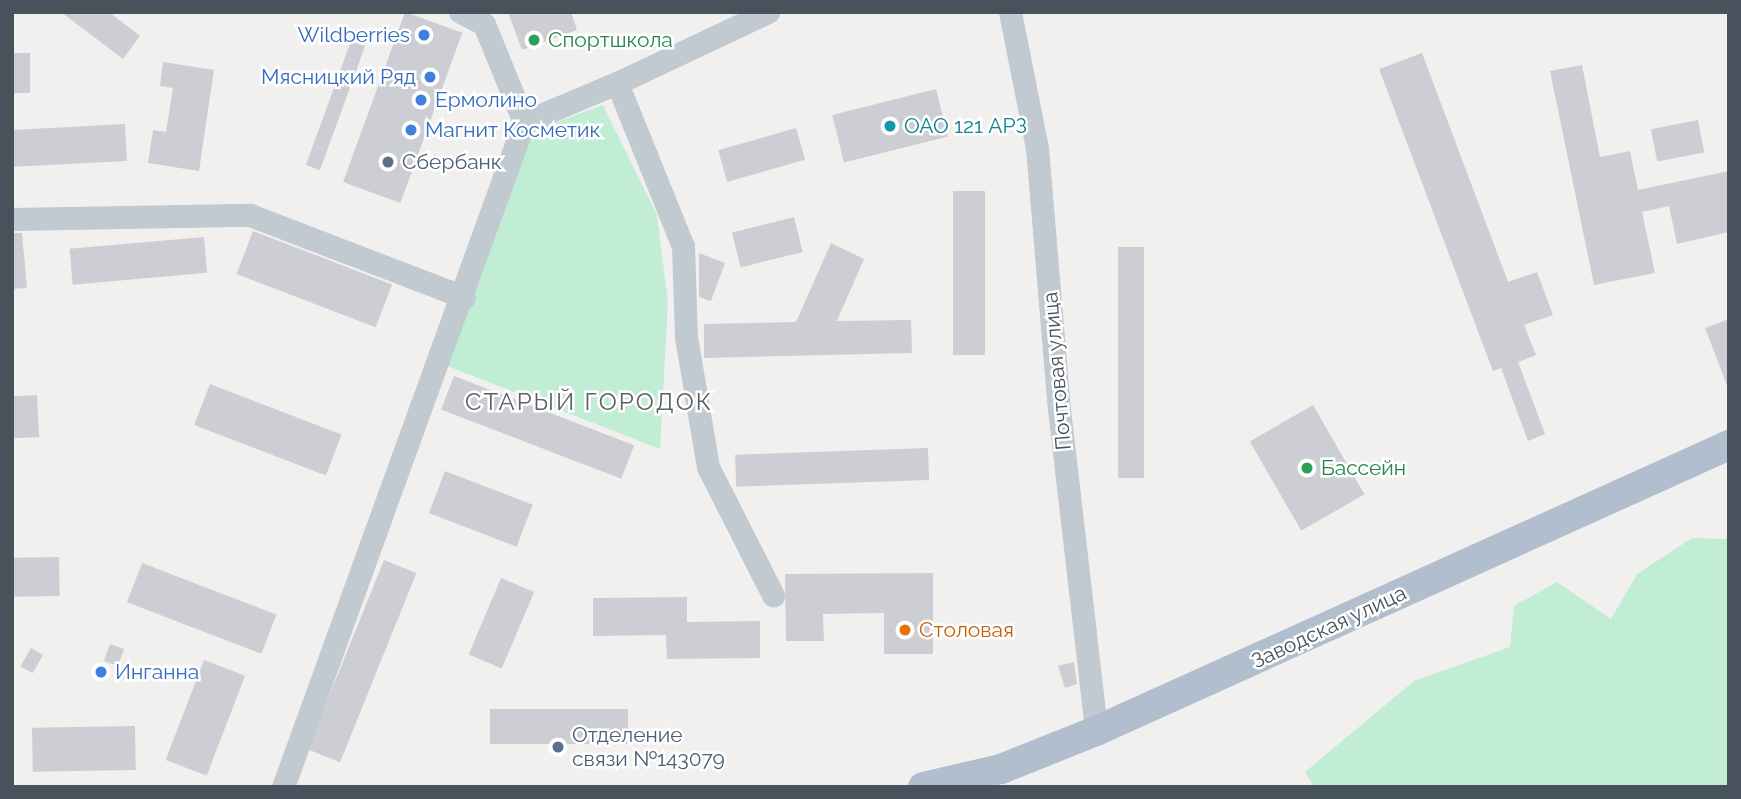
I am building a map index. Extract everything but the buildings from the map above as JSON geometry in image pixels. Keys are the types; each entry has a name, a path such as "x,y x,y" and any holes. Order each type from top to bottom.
{"main road":[{"name":"Заводская улица","path":"923,787 1001,769 1096,731 1729,445"}],"street":[{"path":"283,787 464,297 524,122 482,18 460,12"},
{"path":"524,122 617,83 768,12"},
{"name":"Почтовая улица","path":"1010,12 1037,148 1059,409 1096,731"},
{"path":"617,83 682,246 686,337 708,467 774,596"},
{"path":"12,219 250,215 464,297"}],"green space":[{"path":"603,105 657,215 668,302 660,449 447,366 529,132"},
{"path":"1692,538 1729,539 1729,787 1314,787 1305,772 1414,681 1510,647 1514,606 1557,582 1611,619 1637,574"}],"place":[{"name":"Wildberries","path":"424,35"},
{"name":"Спортшкола","path":"534,40"},
{"name":"Мясницкий Ряд","path":"430,77"},
{"name":"Ермолино","path":"421,100"},
{"name":"OAO 121 АРЗ","path":"890,126"},
{"name":"Магнит Косметик","path":"411,130"},
{"name":"Сбербанк","path":"388,162"},
{"name":"Бассейн","path":"1307,468"},
{"name":"Столовая","path":"905,630"},
{"name":"Инганна","path":"101,672"},
{"name":"Отделение связи №143079","path":"558,747"}],"district":[{"name":"СТАРЫЙ ГОРОДОК","path":"589,402"}]}
